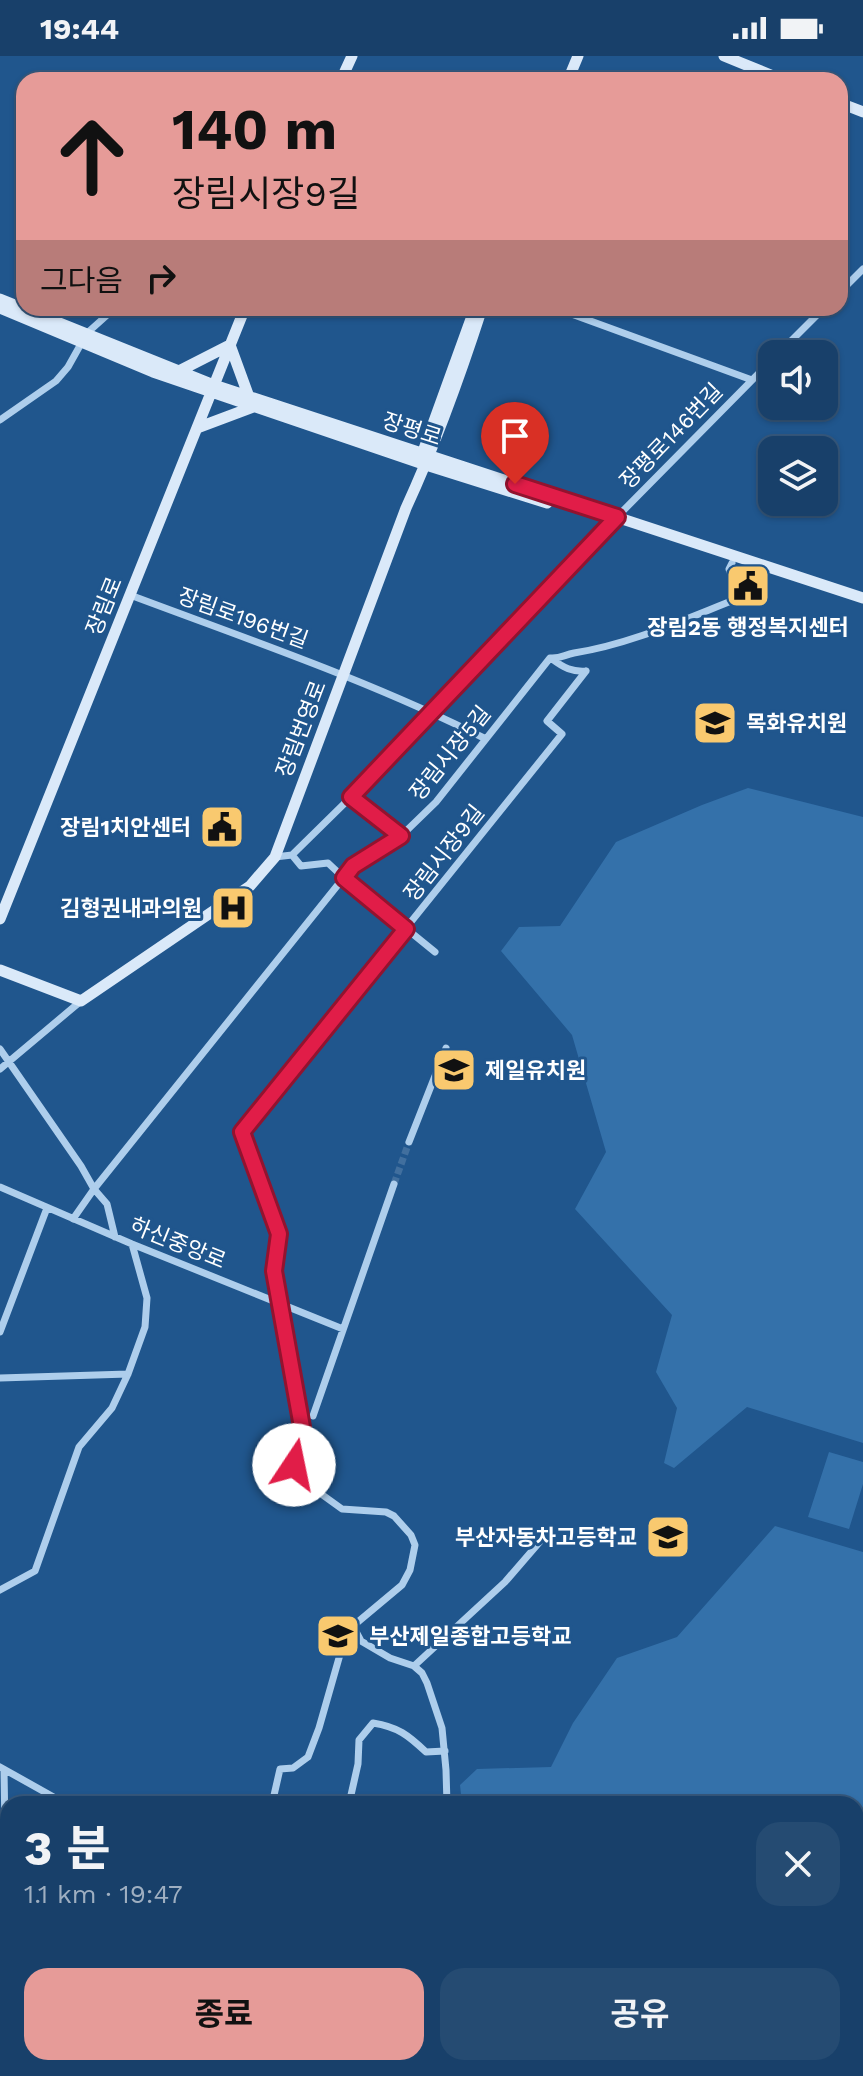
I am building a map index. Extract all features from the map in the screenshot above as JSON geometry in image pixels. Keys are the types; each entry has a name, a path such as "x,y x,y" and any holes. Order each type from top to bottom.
{"street":[{"path":"724,56 763,72"},
{"path":"848,284 863,269"},
{"name":"장평로","path":"22,316 179,371 213,389"},
{"name":"장평로","path":"37,316 153,372 863,598"},
{"path":"0,420 56,381 68,367 84,338 107,316"},
{"name":"장림로","path":"0,919 242,316"},
{"path":"424,459 472,316"},
{"path":"424,459 461,375 479,316"},
{"path":"577,316 752,380"},
{"path":"792,340 816,316"},
{"path":"179,371 230,345 251,402 197,428"},
{"name":"장평로146번길","path":"292,855 433,713 614,520 758,374"},
{"name":"장림번영로","path":"81,1001 250,886 275,857 424,459"},
{"path":"550,658 560,659 568,654 613,645 739,598 729,569 733,559"},
{"name":"장평로","path":"733,559 863,606"},
{"name":"장림로196번길","path":"130,595 343,674 486,739"},
{"name":"장림시장9길","path":"279,1303 274,1271 279,1234 242,1132 562,734 547,721 586,671 575,672 550,658"},
{"name":"장림시장5길","path":"73,1219 353,866 401,836 436,802 550,658"},
{"path":"351,797 401,836"},
{"path":"275,857 292,855 301,866 328,863 435,952"},
{"path":"0,970 81,1001"},
{"path":"0,1069 81,1001"},
{"path":"409,1142 446,1048"},
{"path":"0,1049 107,1204 115,1237"},
{"path":"313,1416 394,1184"},
{"name":"하신중앙로","path":"0,1187 343,1329"},
{"path":"0,1332 47,1208"},
{"path":"0,1590 35,1571 79,1447 112,1408 128,1374 145,1327 147,1298 132,1244"},
{"path":"274,1796 280,1769 293,1768 308,1757 345,1637 353,1626 402,1585 410,1570 415,1545 411,1535 394,1516 386,1512 342,1509 299,1478 294,1465 302,1427 279,1303"},
{"path":"0,1378 128,1374"},
{"path":"414,1666 505,1582 550,1530"},
{"path":"353,1626 361,1641 390,1658 414,1666 422,1673 442,1728 447,1796"},
{"path":"350,1796 358,1764 359,1740 373,1723 391,1726 411,1737 426,1752 445,1751"},
{"path":"2,1769 51,1796"},
{"path":"2,1769 3,1796"}],"shaded area":[{"path":"748,788 863,817 863,1443 747,1407 674,1468 664,1463 677,1408 656,1372 672,1315 575,1209 606,1152 572,1035 501,951 519,927 560,926 616,842"},
{"path":"829,1452 863,1462 863,1484 849,1529 808,1517"},
{"path":"775,1526 863,1552 863,1796 461,1796 460,1785 477,1769 551,1767 573,1723 617,1658 677,1637"}],"tunnel":[{"path":"394,1184 409,1142"}],"place":[{"name":"장림2동 행정복지센터","path":"748,586"},
{"name":"목화유치원","path":"715,723"},
{"name":"장림1치안센터","path":"222,827"},
{"name":"김형권내과의원","path":"233,908"},
{"name":"제일유치원","path":"454,1070"},
{"name":"부산자동차고등학교","path":"668,1537"},
{"name":"부산제일종합고등학교","path":"338,1636"}],"route":[{"path":"294,1465 302,1427 274,1271 279,1234 242,1132 406,929 344,878 353,866 401,836 351,797 617,517 515,484"}]}
